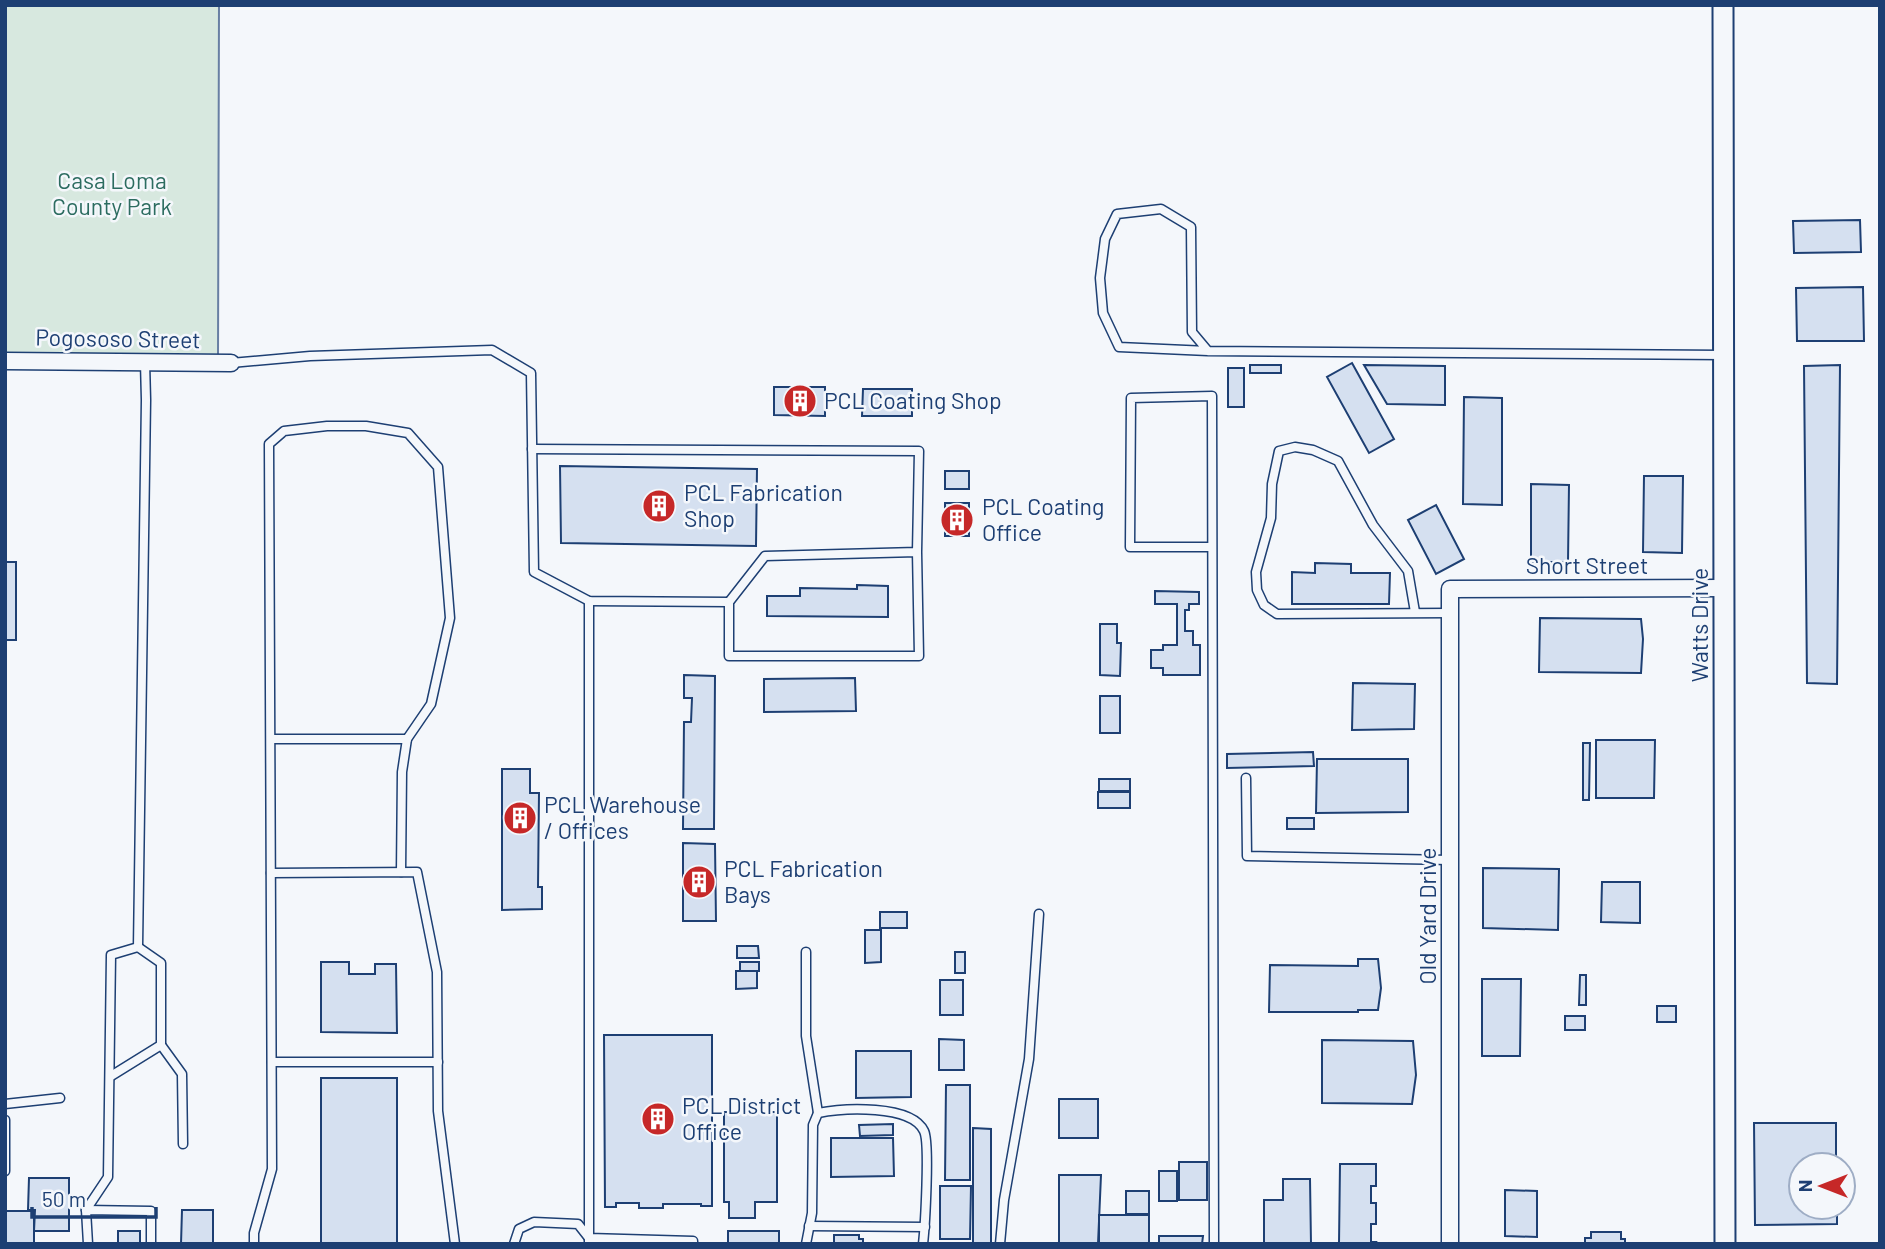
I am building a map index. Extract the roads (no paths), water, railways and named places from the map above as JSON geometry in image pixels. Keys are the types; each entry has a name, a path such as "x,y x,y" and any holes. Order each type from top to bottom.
{"street":[{"name":"Watts Drive","path":"1723,5 1725,1244"},
{"name":"Pogososo Street","path":"5,361 231,363"},
{"name":"Short Street","path":"1450,589 1724,588"},
{"name":"Old Yard Drive","path":"1450,589 1450,1244"}],"lane":[{"path":"1208,351 1192,332 1191,227 1161,209 1117,214 1105,239 1100,278 1103,313 1119,347 1208,351 1724,355"},
{"path":"231,363 310,356 492,350 531,373 534,572 589,601 729,602"},
{"path":"138,947 145,362"},
{"path":"1212,547 1130,547 1131,398 1212,396 1214,1244"},
{"path":"254,1244 254,1233 272,1168 269,444 284,431 327,426 366,426 408,433 438,467 450,618 430,705 407,739 402,772 401,872"},
{"path":"1415,612 1408,571 1373,525 1338,461 1312,450 1294,447 1279,451 1272,484 1271,518 1256,572 1257,590 1264,605 1277,614 1450,613"},
{"path":"532,449 919,451 919,656 729,656 729,602 765,556 917,552"},
{"path":"589,601 589,1241"},
{"path":"271,739 407,739"},
{"path":"1247,778 1247,856 1450,860"},
{"path":"271,873 417,872 437,972 438,1111 455,1244"},
{"path":"1000,1244 1004,1200 1029,1059 1039,914"},
{"path":"138,947 160,963 161,1045 181,1074 183,1144"},
{"path":"88,1244 86,1210 108,1177 111,955 138,947"},
{"path":"806,952 806,1036 818,1113 813,1125 812,1213 806,1244"},
{"path":"111,1076 161,1045"},
{"path":"272,1062 438,1062"},
{"path":"5,1104 60,1098"},
{"path":"818,1113 843,1108 892,1112 918,1122 926,1133 923,1244"},
{"path":"5,1120 5,1171"},
{"path":"86,1210 151,1211 151,1244"},
{"path":"514,1244 519,1229 534,1222 578,1224 589,1241"},
{"path":"810,1226 925,1227"},
{"path":"589,1241 676,1239 693,1241 692,1244"}],"place":[{"name":"PCL Coating Shop","path":"800,401"},
{"name":"PCL Fabrication Shop","path":"659,506"},
{"name":"PCL Coating Office","path":"957,520"},
{"name":"PCL Warehouse / Offices","path":"520,818"},
{"name":"PCL Fabrication Bays","path":"699,882"},
{"name":"PCL District Office","path":"658,1119"}],"park label":[{"name":"Casa Loma County Park","path":"112,194"}]}
